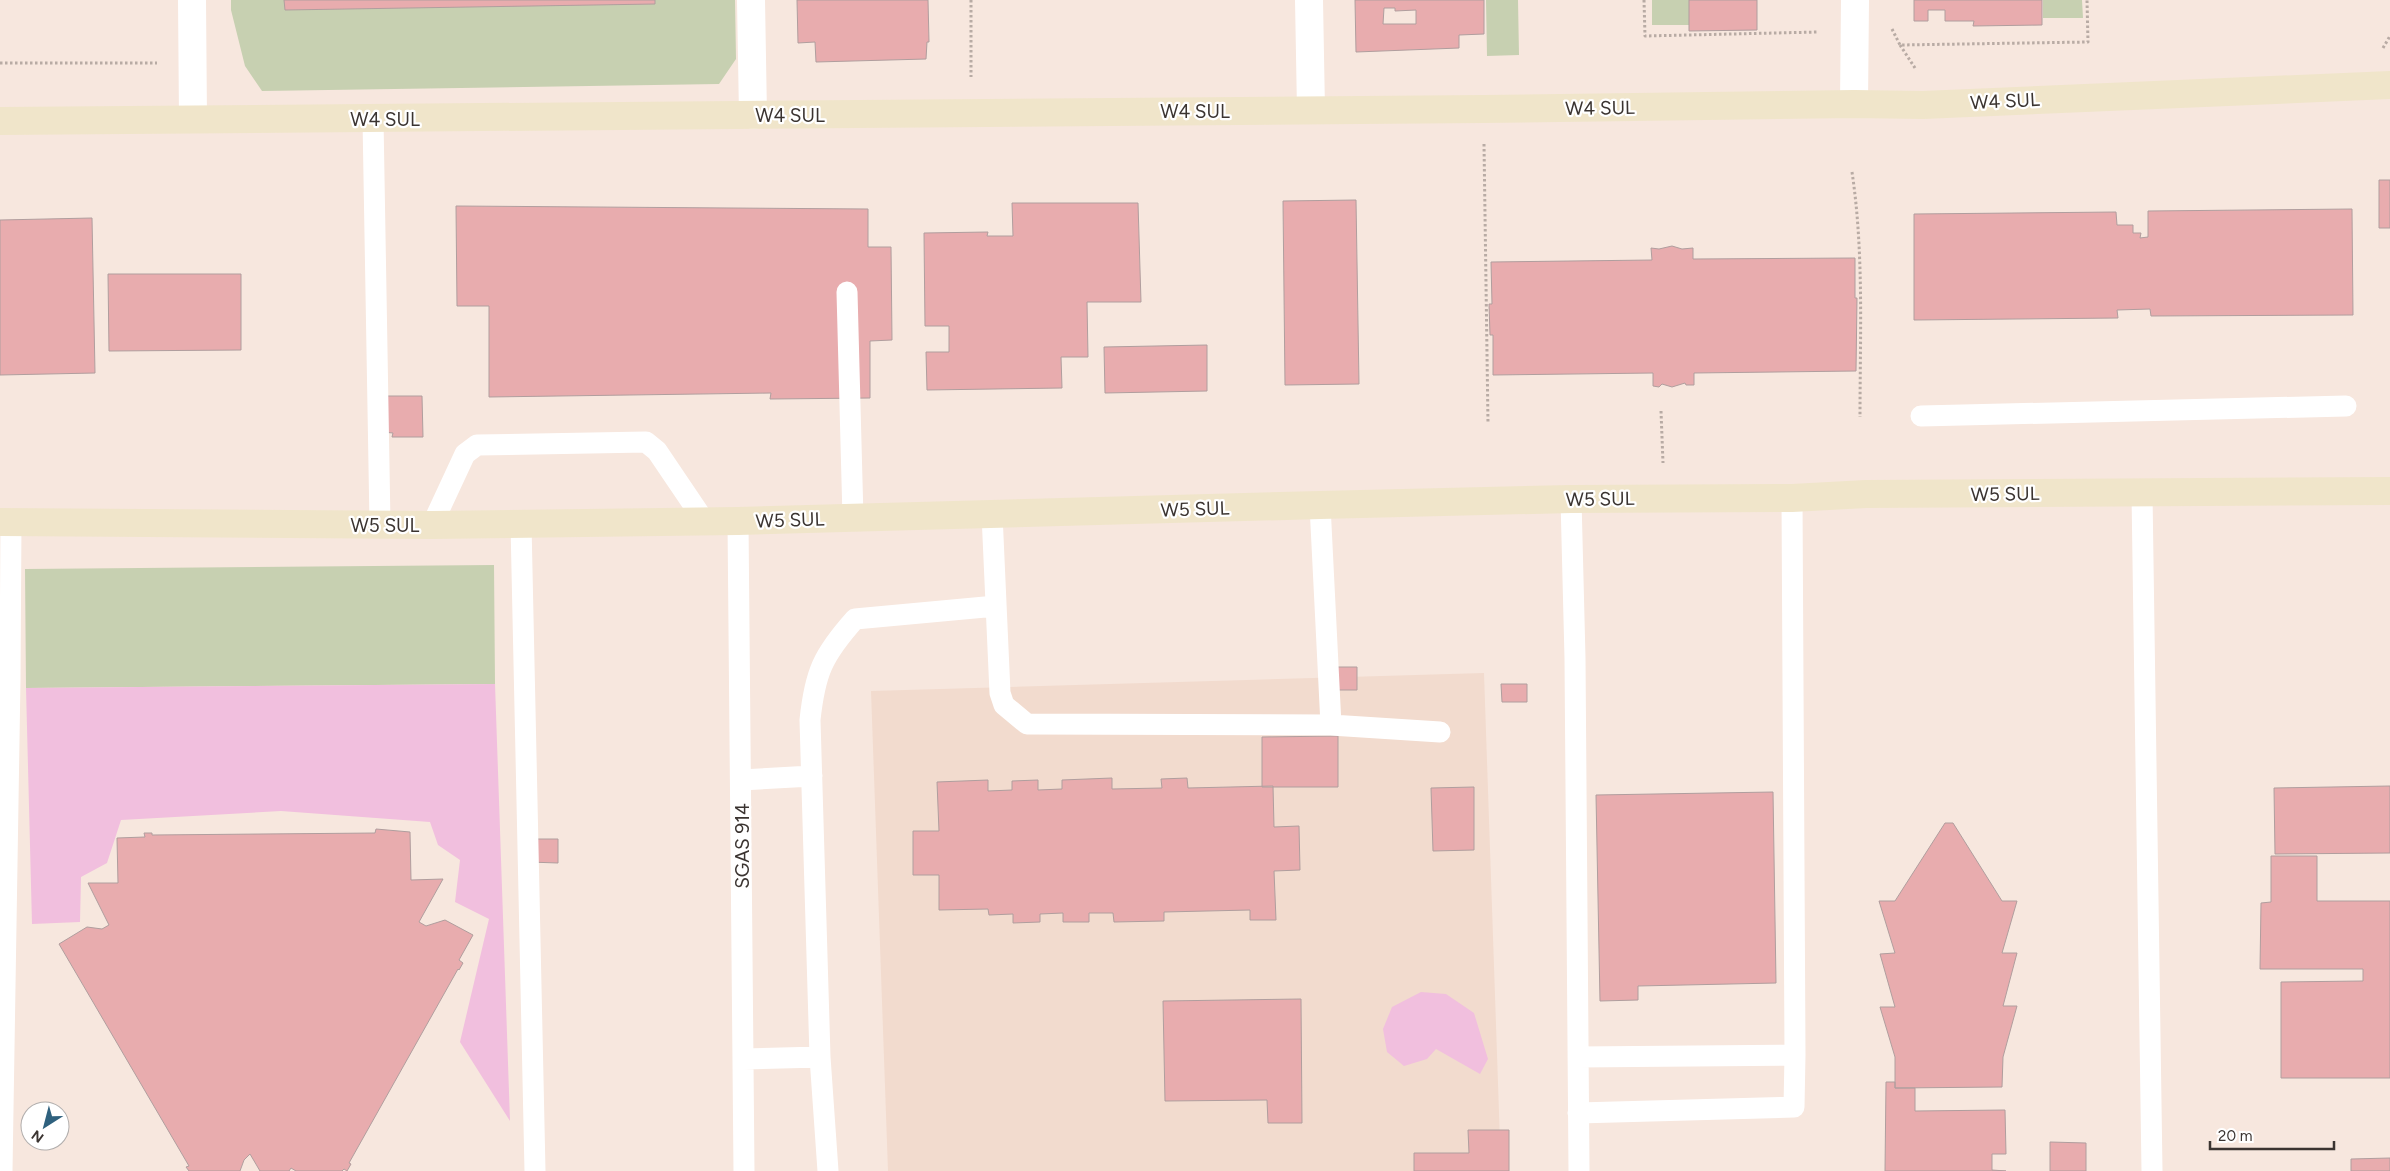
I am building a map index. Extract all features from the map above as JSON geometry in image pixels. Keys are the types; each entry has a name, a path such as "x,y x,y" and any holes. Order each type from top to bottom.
{"main road":[{"name":"W4 SUL","path":"0,121 1483,109 1854,104 1923,105 2390,85"},
{"name":"W5 SUL","path":"5,522 432,525 738,522 1571,499 1792,498 1866,494 2390,491"}],"street":[{"path":"192,0 193,119"},
{"path":"751,0 752,115"},
{"path":"1309,0 1311,110"},
{"path":"1854,104 1855,0"}],"lane":[{"path":"373,119 380,524"},
{"path":"847,292 853,518"},
{"path":"1920,416 2346,406"},
{"path":"432,525 465,454 478,445 646,442 657,451 705,522"},
{"path":"2142,493 2152,1171"},
{"path":"1578,1113 1794,1106 1792,498"},
{"path":"1571,499 1575,668 1579,1171"},
{"path":"1320,505 1331,725"},
{"path":"992,514 1000,693 1004,705 1027,724 1331,725 1440,732"},
{"path":"2,1171 10,680 5,522"},
{"name":"SGAS 914","path":"738,522 744,1171"},
{"path":"521,524 535,1171"},
{"path":"828,1171 820,1057 810,720 813,688 822,664 835,642 855,619 996,606"},
{"path":"741,780 812,776"},
{"path":"1578,1058 1795,1055"},
{"path":"743,1059 820,1057"}],"path":[{"path":"971,0 971,80"},
{"path":"1644,0 1645,36 1819,32"},
{"path":"1892,23 1892,29 1900,44 2088,42 2087,0"},
{"path":"0,64 193,63"},
{"path":"1483,109 1488,423"},
{"path":"1852,172 1856,201 1859,285 1860,417"},
{"path":"1661,411 1664,498"}],"shaded area":[{"path":"1484,673 1501,1171 888,1171 871,691"},
{"path":"495,684 510,1121 460,1042 489,919 455,902 460,860 438,845 430,822 281,811 121,820 107,863 81,877 80,922 32,924 26,688"},
{"path":"1421,992 1446,994 1474,1013 1488,1059 1480,1074 1436,1049 1427,1059 1404,1066 1387,1052 1383,1029 1392,1007"}],"green space":[{"path":"231,0 735,0 736,59 719,84 262,91 245,66 231,10"},
{"path":"1486,0 1518,0 1519,55 1487,56"},
{"path":"1652,0 1690,0 1690,25 1652,25"},
{"path":"2043,0 2082,0 2083,18 2043,18"},
{"path":"494,565 495,684 26,688 25,569"}],"building":[{"path":"284,0 655,0 655,4 285,10"},
{"path":"797,0 928,0 929,42 927,42 926,59 816,62 815,42 798,43"},
{"path":"1355,0 1484,0 1484,34 1459,35 1459,48 1356,52","holes":["1384,8 1395,8 1395,11 1416,10 1416,24 1383,24"]},
{"path":"1689,0 1757,0 1757,30 1689,31"},
{"path":"1914,0 2042,0 2042,25 1973,26 1974,21 1945,21 1945,10 1928,10 1928,21 1914,21"},
{"path":"2379,180 2390,180 2390,228 2379,228"},
{"path":"1356,200 1359,384 1285,385 1283,201"},
{"path":"1012,203 1138,203 1141,302 1087,302 1088,357 1061,357 1062,388 927,390 926,352 949,352 949,326 925,326 924,233 988,232 987,236 1013,236"},
{"path":"456,206 868,209 868,247 891,247 892,340 870,341 870,398 770,399 771,393 489,397 489,306 457,306"},
{"path":"2352,209 2353,315 2151,316 2150,309 2117,310 2118,318 1914,320 1914,214 2116,212 2117,225 2133,225 2133,233 2141,233 2140,238 2148,237 2148,211"},
{"path":"92,218 95,373 0,375 0,220"},
{"path":"1672,246 1682,249 1693,248 1693,259 1855,258 1855,298 1857,298 1856,371 1694,373 1694,385 1686,385 1685,383 1672,387 1662,384 1659,387 1653,386 1653,373 1493,375 1493,335 1490,335 1489,304 1492,304 1491,262 1652,260 1651,248 1659,249"},
{"path":"108,274 241,274 241,350 109,351"},
{"path":"1207,345 1207,391 1105,393 1104,347"},
{"path":"382,396 422,396 423,437 392,437 393,433 382,432"},
{"path":"1335,667 1357,667 1357,690 1334,690"},
{"path":"1501,684 1527,684 1527,702 1502,702"},
{"path":"1338,736 1338,787 1262,787 1262,737"},
{"path":"1112,778 1112,789 1162,788 1161,779 1187,778 1188,788 1273,786 1274,827 1299,826 1300,870 1274,871 1276,920 1250,920 1250,910 1164,912 1164,921 1114,922 1113,913 1089,913 1089,922 1063,922 1063,913 1040,914 1040,922 1013,923 1013,914 989,915 988,909 939,910 939,875 913,875 913,831 939,831 937,782 988,780 988,791 1012,790 1012,781 1038,780 1038,790 1062,789 1062,780"},
{"path":"2390,786 2390,853 2275,854 2274,788"},
{"path":"1474,787 1474,850 1433,851 1431,788"},
{"path":"1773,792 1776,983 1638,986 1638,1000 1600,1001 1596,795"},
{"path":"1945,823 1953,823 2002,901 2017,901 2002,953 2017,953 2003,1006 2017,1006 2003,1057 2002,1087 1895,1088 1895,1057 1880,1007 1895,1007 1880,954 1895,953 1879,901 1895,901"},
{"path":"376,829 410,832 411,880 443,879 419,922 426,926 445,920 473,935 459,960 463,963 349,1163 351,1164 347,1171 344,1169 342,1171 296,1171 291,1168 289,1171 260,1171 250,1154 244,1160 240,1171 189,1171 186,1167 189,1166 59,944 87,927 102,929 109,925 88,883 118,883 117,838 145,837 144,833 152,833 152,835 375,833"},
{"path":"530,839 558,839 558,863 529,862"},
{"path":"2271,856 2317,856 2317,901 2390,901 2390,1078 2281,1078 2281,982 2363,981 2363,969 2260,969 2261,903 2271,902"},
{"path":"1301,999 1302,1123 1268,1123 1267,1100 1165,1101 1163,1001"},
{"path":"1886,1082 1895,1082 1895,1088 1915,1088 1915,1111 2005,1110 2006,1154 1992,1154 1992,1170 2006,1171 1885,1171"},
{"path":"1468,1130 1509,1130 1509,1171 1414,1171 1414,1153 1469,1153"},
{"path":"2050,1142 2086,1143 2086,1171 2050,1171"},
{"path":"2390,1158 2390,1171 2351,1171 2351,1159"}]}
